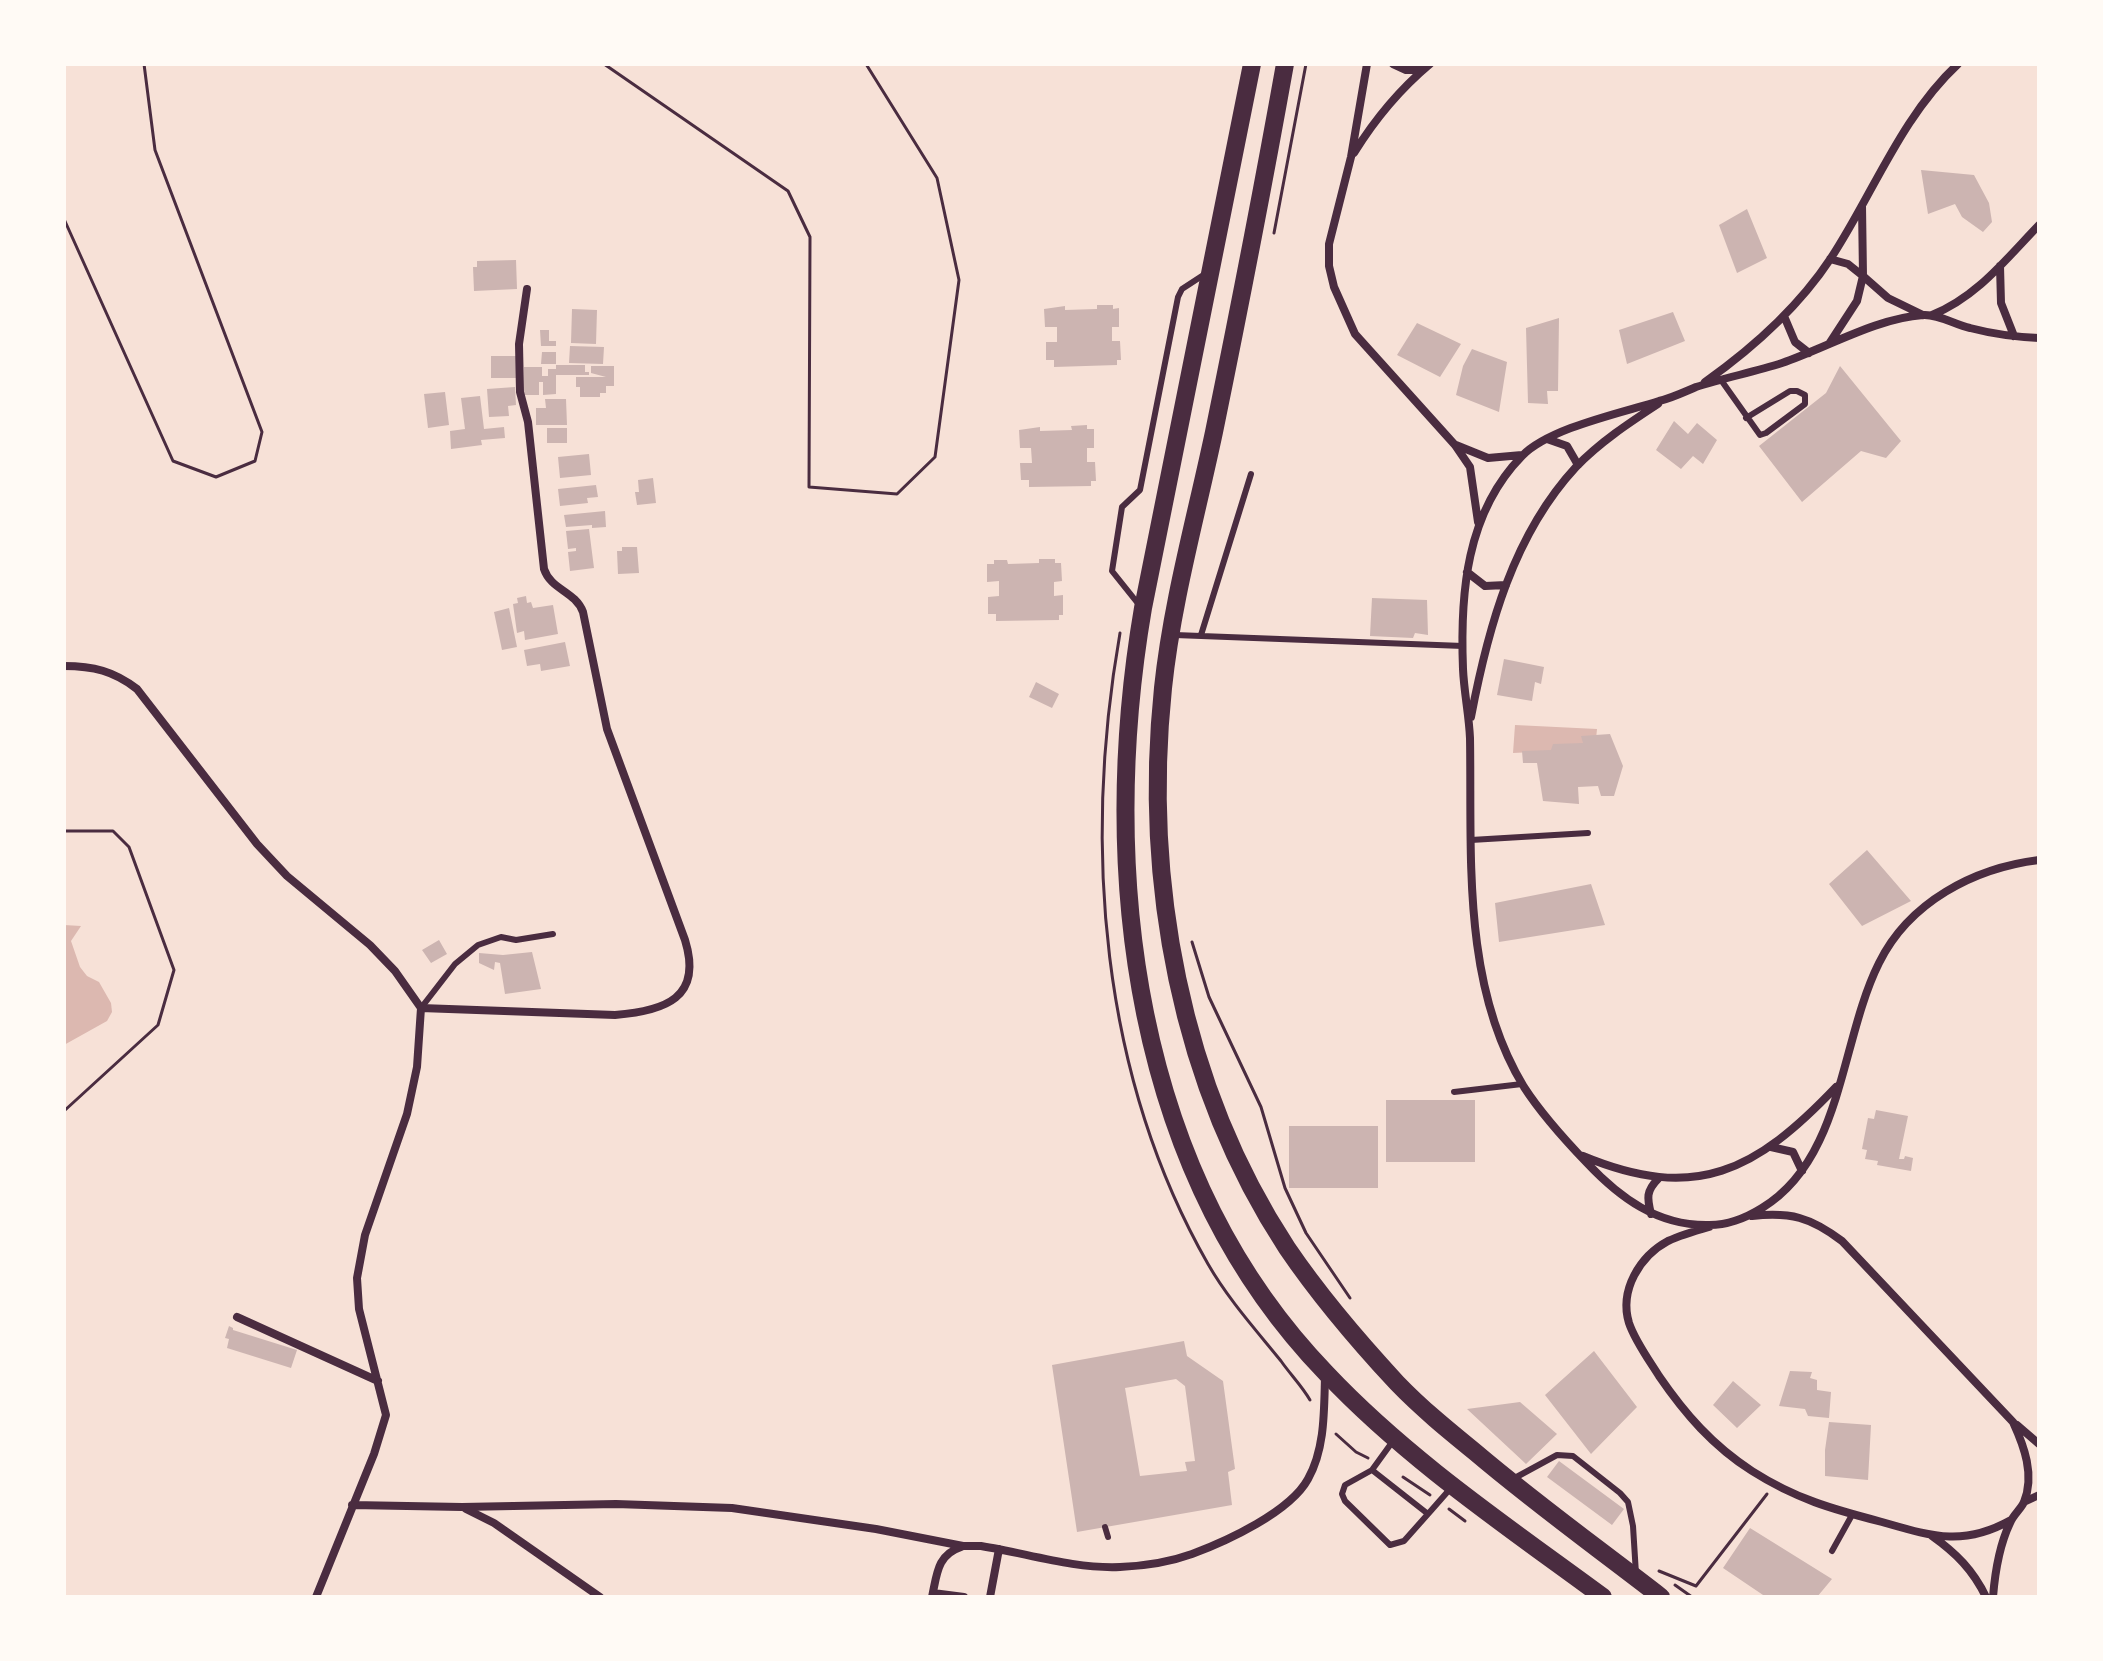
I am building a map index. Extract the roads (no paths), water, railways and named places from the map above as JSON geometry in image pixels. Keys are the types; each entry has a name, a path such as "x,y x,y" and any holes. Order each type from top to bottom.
{"main road":[{"path":"1252,64 1131,679 1124,815 1126,877 1132,942 1152,1039 1185,1150 1208,1203 1233,1249 1295,1338 1325,1373 1395,1438 1603,1597"},
{"path":"1285,64 1163,684 1158,742 1160,876 1184,1007 1203,1070 1228,1135 1285,1245 1347,1325 1399,1385 1442,1425 1509,1481 1661,1597"}],"street":[{"path":"1367,64 1351,157 1329,244 1329,266 1334,287 1355,334 1455,445 1473,477 1478,523 1467,572 1463,646 1469,725 1476,939 1483,984 1522,1084 1542,1114 1605,1183 1651,1214 1670,1221 1713,1226"},
{"path":"1393,64 1406,70 1426,67"},
{"path":"1698,387 1738,359 1784,316 1830,259 1930,92 1958,64"},
{"path":"1351,157 1379,115 1426,67"},
{"path":"1829,345 1857,301 1863,276 1862,205"},
{"path":"1478,523 1522,455 1547,439 1574,427 1809,353 1877,326 1955,306 1970,296 2039,225"},
{"path":"1830,259 1848,264 1888,298 1927,315 1967,328 2039,338"},
{"path":"2000,266 2001,303 2014,336"},
{"path":"421,1008 615,1015 639,1013 675,999 687,987 690,975 690,957 685,940 607,729 583,612 579,601 547,579 544,569 528,422 520,392 519,344 527,289"},
{"path":"1784,316 1795,342 1809,353"},
{"path":"1469,725 1489,634 1506,585 1547,502 1578,465 1606,440 1664,400"},
{"path":"1547,439 1567,446 1578,465"},
{"path":"1455,445 1488,458 1522,455"},
{"path":"1467,572 1485,586 1506,585"},
{"path":"64,666 95,667 111,672 137,689 257,844 287,876 370,945 395,971 421,1008 417,1067 407,1114 365,1235 357,1278 359,1309 386,1415 374,1454 316,1597"},
{"path":"1750,1216 1784,1193 1816,1147 1840,1084 1863,1003 1879,962 1896,936 1940,895 1963,880 2039,860"},
{"path":"1578,1154 1611,1168 1658,1179 1700,1177 1727,1170 1771,1147 1840,1084"},
{"path":"1771,1147 1793,1152 1802,1171"},
{"path":"1651,1214 1647,1194 1658,1179"},
{"path":"2011,1520 1990,1532 1974,1536 1930,1535 1806,1501 1775,1485 1721,1450 1699,1429 1655,1369 1629,1323 1629,1288 1643,1262 1667,1242 1750,1216 1791,1215 1810,1220 1842,1241 2013,1422 2039,1444"},
{"path":"237,1317 378,1381"},
{"path":"352,1505 462,1507 616,1504 732,1508 1072,1563 1119,1567 1151,1564 1190,1555 1257,1522 1294,1499 1312,1471 1324,1422 1325,1373"},
{"path":"2013,1422 2027,1463 2024,1502"},
{"path":"1993,1597 1994,1575 2011,1520 2024,1502 2039,1495"},
{"path":"462,1507 494,1523 600,1597"},
{"path":"1930,1535 1968,1566 1986,1597"},
{"path":"963,1546 949,1551 941,1559 933,1595 964,1597"},
{"path":"990,1597 999,1549"}],"lane":[{"path":"1143,608 1112,571 1122,507 1140,490 1178,297 1182,289 1212,270"},
{"path":"1721,380 1746,418 1759,434 1764,434 1805,404 1805,395 1790,391 1746,418"},
{"path":"1201,635 1251,474"},
{"path":"1171,635 1463,646"},
{"path":"1471,840 1588,833"},
{"path":"421,1008 455,964 478,945 501,937 516,940 553,934"},
{"path":"1454,1092 1522,1084"},
{"path":"1395,1438 1378,1464 1345,1485 1342,1494 1345,1501 1390,1545 1404,1541 1454,1485"},
{"path":"1509,1481 1557,1455 1568,1455 1585,1465 1628,1502 1633,1526 1636,1578"},
{"path":"1372,1470 1428,1514"},
{"path":"1832,1551 1852,1515"},
{"path":"1105,1527 1108,1537"}]}
